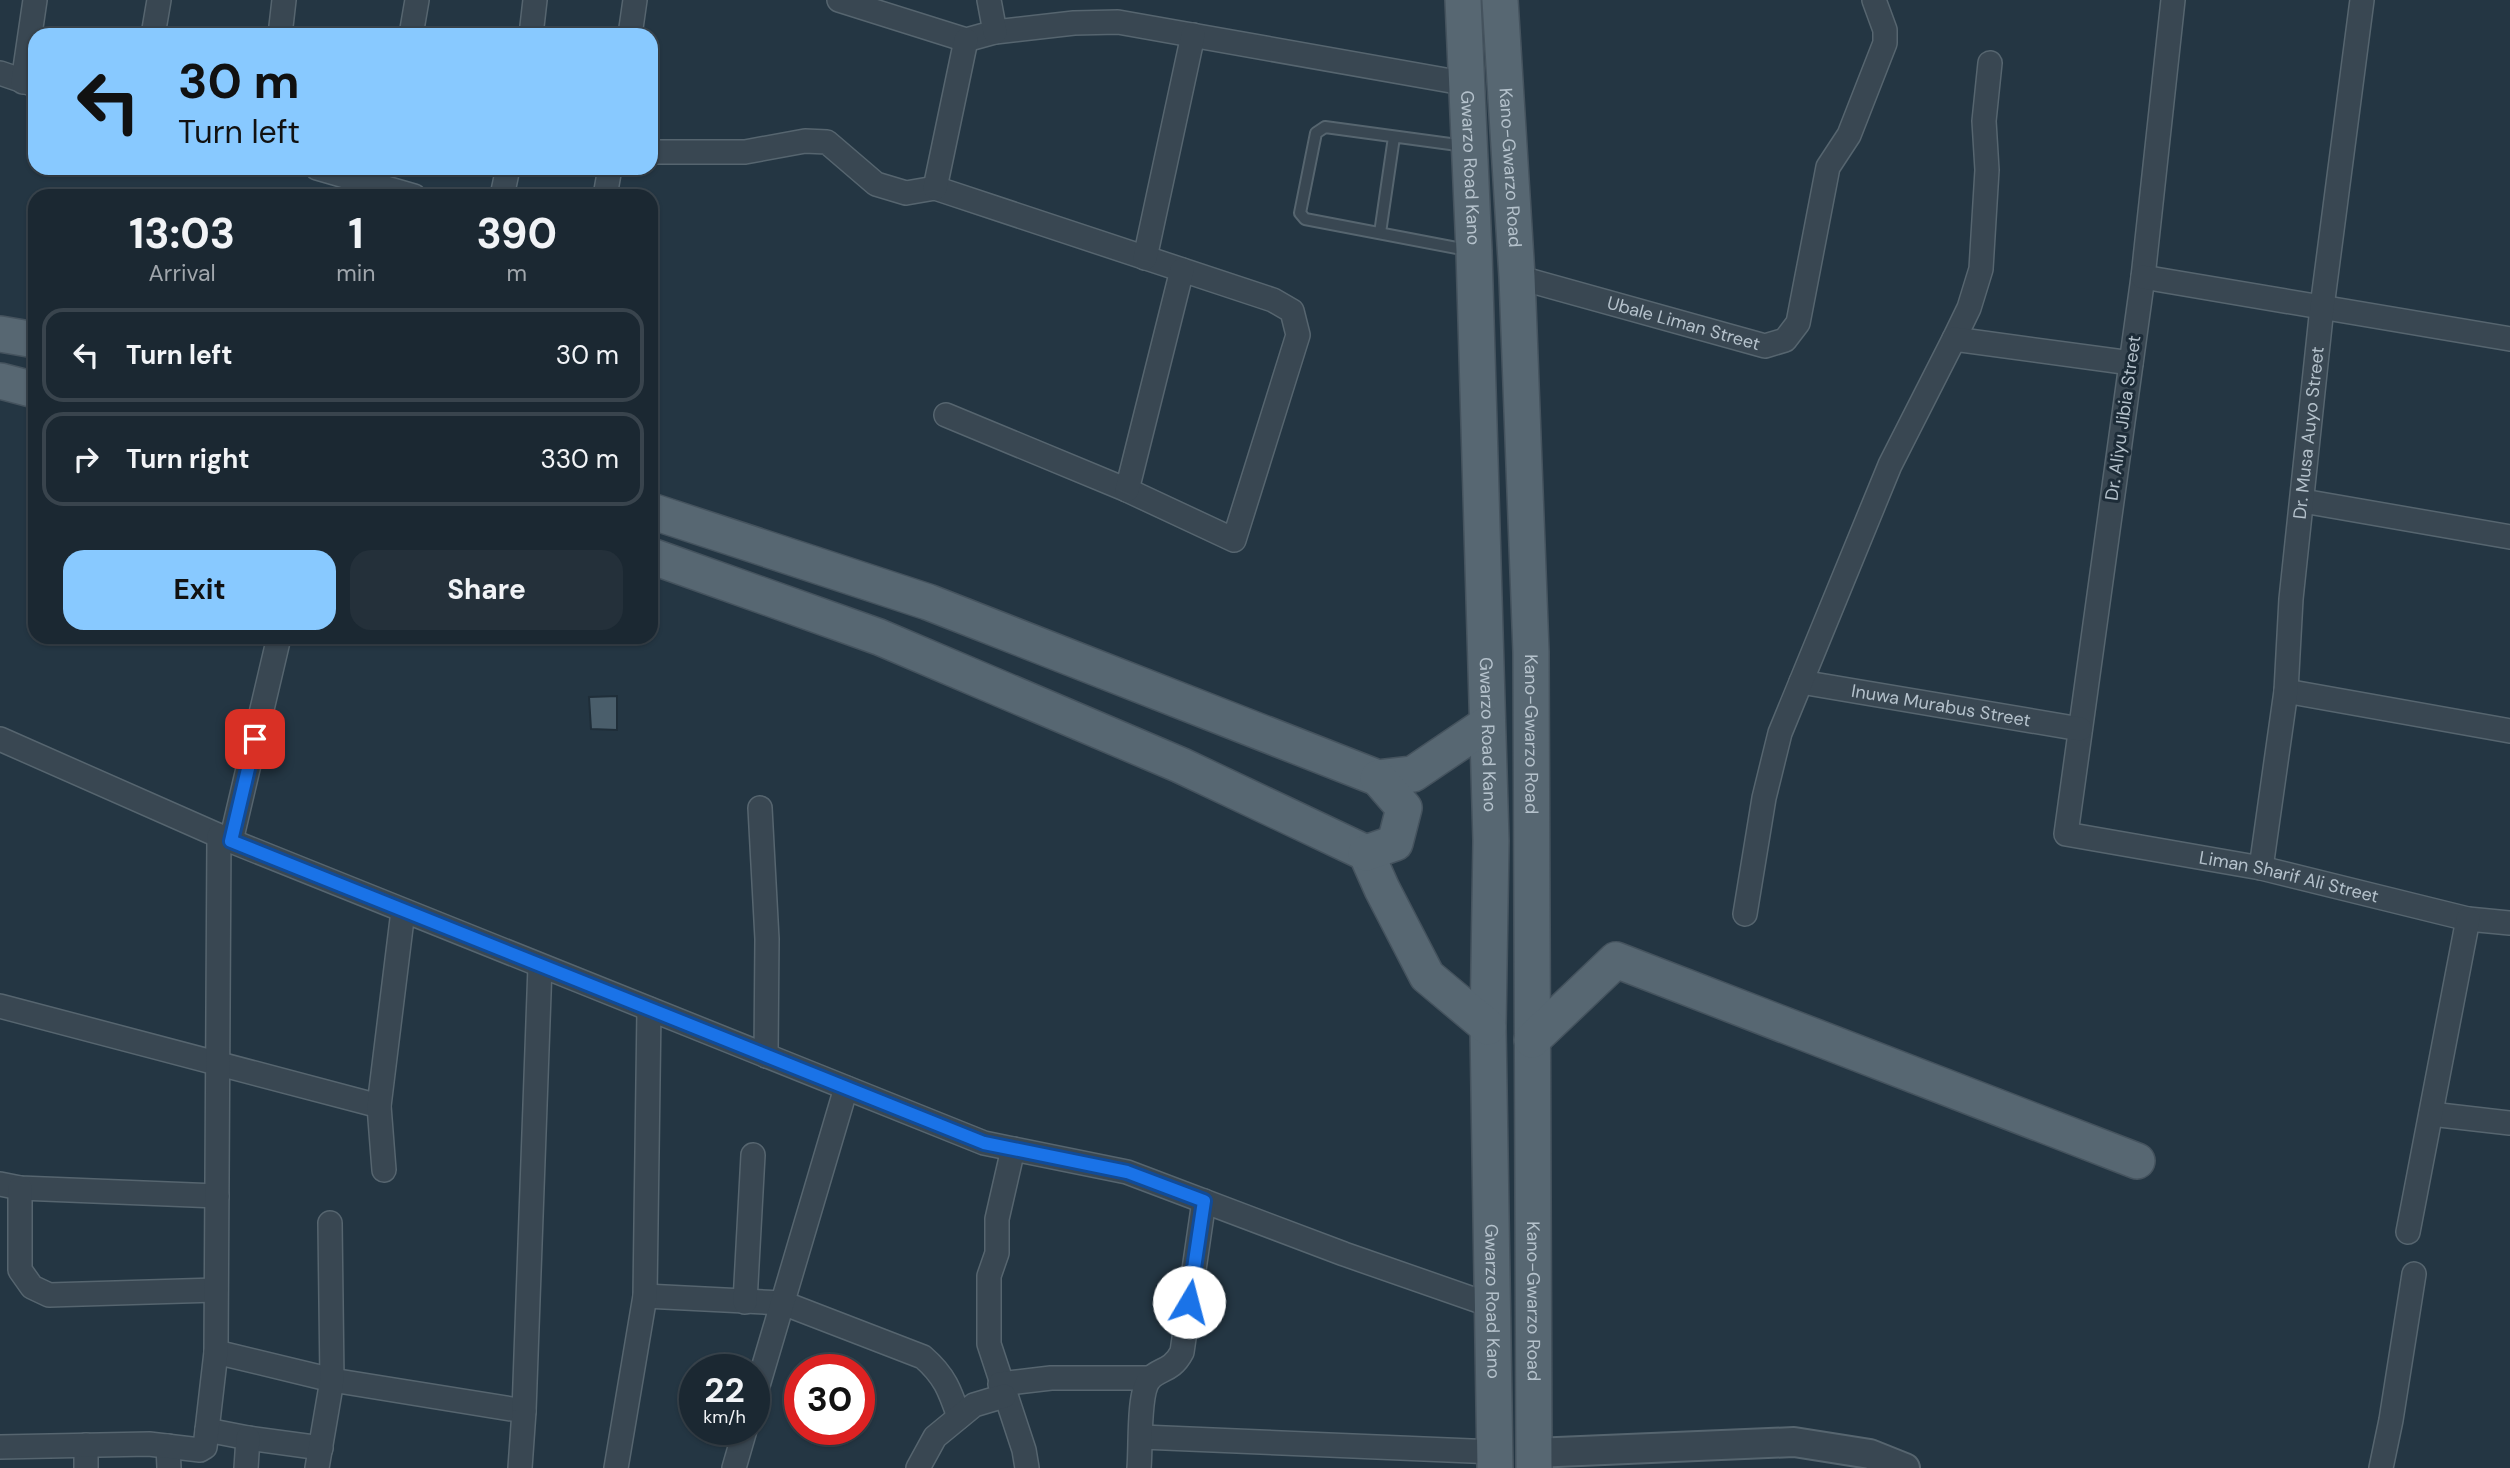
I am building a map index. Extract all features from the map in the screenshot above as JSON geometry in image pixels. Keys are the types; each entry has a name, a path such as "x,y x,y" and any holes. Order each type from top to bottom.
{"main road":[{"name":"Gwarzo Road Kano","path":"1463,0 1474,251 1491,841 1488,1027 1495,1460"},
{"name":"Kano-Gwarzo Road","path":"1500,0 1517,277 1531,652 1534,1461"},
{"path":"0,334 28,339"},
{"path":"0,382 28,388"},
{"path":"658,513 928,602 1378,778 1404,808 1395,843 1366,853"},
{"path":"658,558 879,637 1180,765 1366,853 1427,976 1488,1027"},
{"path":"1378,778 1413,774 1487,724"},
{"path":"1532,1040 1616,960 2137,1161"}],"street":[{"path":"33,28 35,0"},
{"path":"154,28 159,0"},
{"path":"281,28 284,0"},
{"path":"412,28 417,0"},
{"path":"532,28 536,0"},
{"path":"631,28 635,0"},
{"path":"839,0 966,40 995,32 1074,23 1120,11 1193,35 1468,83"},
{"path":"989,0 995,32"},
{"name":"Ubale Liman Street","path":"1517,277 1765,346 1784,340 1797,323 1800,312 1828,167 1849,135 1885,43 1885,30 1874,0"},
{"name":"Dr. Aliyu Jibia Street","path":"2066,834 2143,277 2173,0"},
{"name":"Dr. Musa Auyo Street","path":"2262,868 2286,691 2291,599 2322,307 2362,0"},
{"path":"1145,258 1193,35"},
{"path":"935,188 966,40"},
{"path":"1745,914 1767,785 1780,733 1890,465 1969,308 1981,269 1987,170 1984,121 1990,63"},
{"path":"0,73 28,84"},
{"path":"658,152 745,152 805,141 827,142 876,184 906,193 935,188 1273,300 1292,312 1298,335 1234,540 1127,490 946,415"},
{"path":"384,177 403,189"},
{"path":"1127,490 1182,270"},
{"path":"2143,277 2510,340"},
{"path":"0,324 28,326"},
{"path":"1954,339 2131,363"},
{"path":"2302,501 2510,537"},
{"path":"3,1454 86,1457 149,1444 169,1457 203,1450 216,1352 218,1063 225,839 277,644"},
{"name":"Inuwa Murabus Street","path":"1801,682 2080,729"},
{"path":"2286,691 2510,731"},
{"path":"0,739 225,839 984,1143 1127,1172 1344,1254 1493,1306"},
{"path":"760,808 767,939 766,1056"},
{"name":"Liman Sharif Ali Street","path":"2066,834 2262,868 2468,919 2510,923"},
{"path":"384,1170 379,1106 403,911"},
{"path":"2408,1232 2468,919"},
{"path":"520,1468 540,966"},
{"path":"0,1006 379,1106"},
{"path":"616,1468 645,1296 649,1009"},
{"path":"768,1354 846,1088"},
{"path":"2431,1114 2510,1123"},
{"path":"1013,1149 997,1219 997,1253 989,1276 989,1344 1024,1450 1027,1468"},
{"path":"745,1301 753,1155"},
{"path":"216,1290 49,1296 32,1287 20,1270 10,1186 217,1196"},
{"path":"918,1468 935,1437 974,1405 1002,1390 1051,1378 1150,1378 1176,1363 1182,1352 1204,1201"},
{"path":"207,1430 248,1438 319,1458 332,1380 330,1223"},
{"path":"2381,1468 2414,1274"},
{"path":"645,1296 783,1303 923,1357 947,1384 959,1417"},
{"path":"216,1352 332,1380 524,1411"},
{"path":"1139,1468 1143,1394 1150,1378"},
{"path":"1142,1437 1495,1460"},
{"path":"246,1468 248,1438"},
{"path":"1534,1461 1794,1441 1905,1468"},
{"path":"734,1468 741,1445"}],"lane":[{"path":"1470,146 1321,128 1316,133 1300,213 1305,219 1474,251"},
{"path":"1380,233 1394,137"}],"building":[{"path":"617,696 617,730 591,729 589,697"}],"route":[{"path":"255,739 231,841 984,1143 1127,1172 1204,1201 1189,1302"}]}
